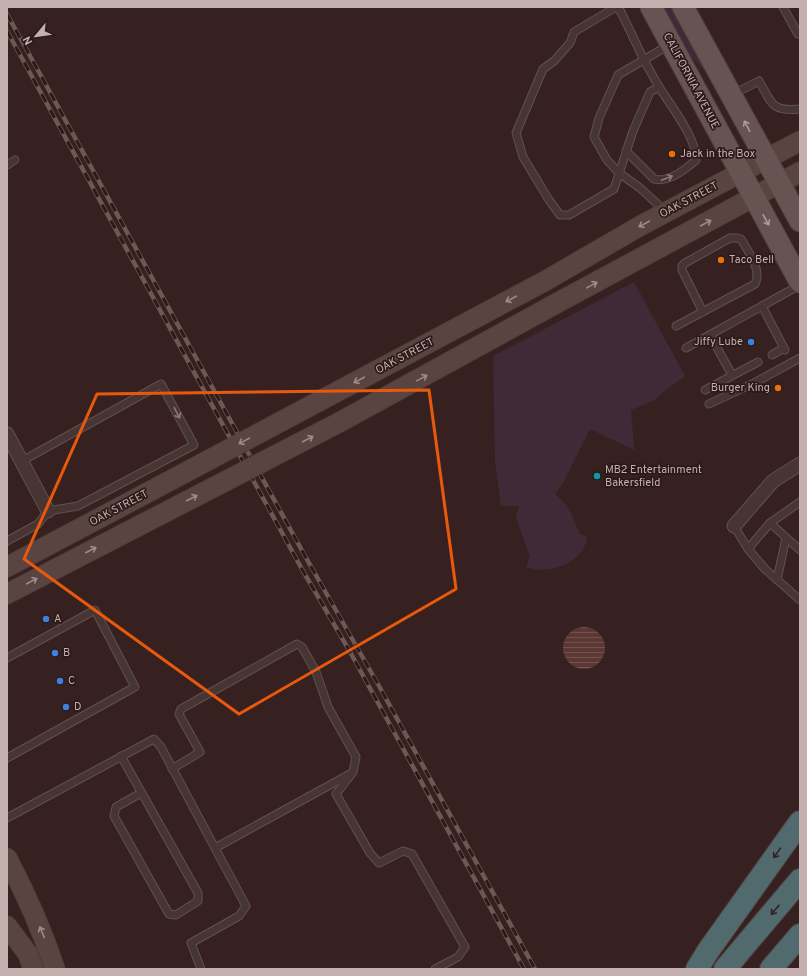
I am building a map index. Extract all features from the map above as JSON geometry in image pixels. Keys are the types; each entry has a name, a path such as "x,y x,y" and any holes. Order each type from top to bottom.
{"highway":[{"path":"703,960 800,822"},
{"path":"725,969 800,880"},
{"path":"771,969 800,935"}],"main road":[{"name":"CALIFORNIA AVENUE","path":"651,7 800,284"},
{"path":"683,7 800,221"},
{"name":"OAK STREET","path":"7,566 545,281 666,212 800,142"},
{"path":"7,594 340,422 800,172"},
{"path":"7,858 25,892 44,937 55,969"},
{"path":"7,926 28,954 33,969"},
{"path":"7,934 20,969"}],"street":[{"path":"7,434 48,511"},
{"path":"734,526 773,480 800,464"}],"lane":[{"path":"626,151 654,178 660,180 668,178 686,169 696,160 697,153 691,140 644,60 620,12 616,7 574,32 570,43 554,61 543,69 516,133 523,157 549,200 560,214 569,215 614,189 626,151 650,92 659,86"},
{"path":"783,7 798,34 800,33"},
{"path":"666,212 640,188 618,173 607,160 594,137 599,118 618,75 671,44"},
{"path":"730,95 759,81 774,106 785,111 800,109"},
{"path":"7,165 15,160"},
{"path":"676,326 703,312 755,284 758,278 757,270 741,240 737,238 730,238 682,266 682,270 703,312"},
{"path":"686,348 800,284"},
{"path":"762,306 785,349 772,355"},
{"path":"710,334 732,376"},
{"path":"710,404 754,383 800,358"},
{"path":"705,390 758,362"},
{"path":"7,541 38,524 48,511 78,506 194,445 161,384 22,461"},
{"path":"748,549 770,522 800,502"},
{"path":"770,522 800,550"},
{"path":"734,526 748,549 765,569 800,600"},
{"path":"777,580 786,538"},
{"path":"7,658 96,610 135,687 7,758"},
{"path":"172,769 200,752 179,714 181,709 297,644 302,646 316,672 328,707 356,757 353,772 336,794 370,853 379,863 403,851 412,854 465,947 458,957 435,969"},
{"path":"7,818 154,739 161,747 246,906 239,916 191,943 201,969"},
{"path":"121,756 198,894 198,902 176,915 169,914 114,816 116,807 141,793"},
{"path":"215,848 353,772"}],"highlighted area":[{"path":"429,390 456,589 239,714 24,559 97,394"}],"shaded area":[{"path":"663,7 674,7 708,74 686,52"},
{"path":"634,282 685,376 653,401 631,410 634,450 590,429 562,485 555,494 567,507 580,534 587,537 584,546 579,554 564,565 544,569 526,567 530,556 517,521 516,516 519,506 501,506 495,460 493,356"},
{"path":"580,627 588,627 599,633 605,644 605,652 599,663 588,669 580,669 569,663 563,652 563,644 569,633"}],"railway":[{"path":"7,14 305,556 379,686 535,969"},
{"path":"7,31 303,571 349,650 524,969"}],"place":[{"name":"Jack in the Box","path":"672,154"},
{"name":"Taco Bell","path":"721,260"},
{"name":"Jiffy Lube","path":"751,342"},
{"name":"Burger King","path":"778,388"},
{"name":"MB2 Entertainment Bakersfield","path":"597,476"},
{"name":"A","path":"46,619"},
{"name":"B","path":"55,653"},
{"name":"C","path":"60,681"},
{"name":"D","path":"66,707"}]}
